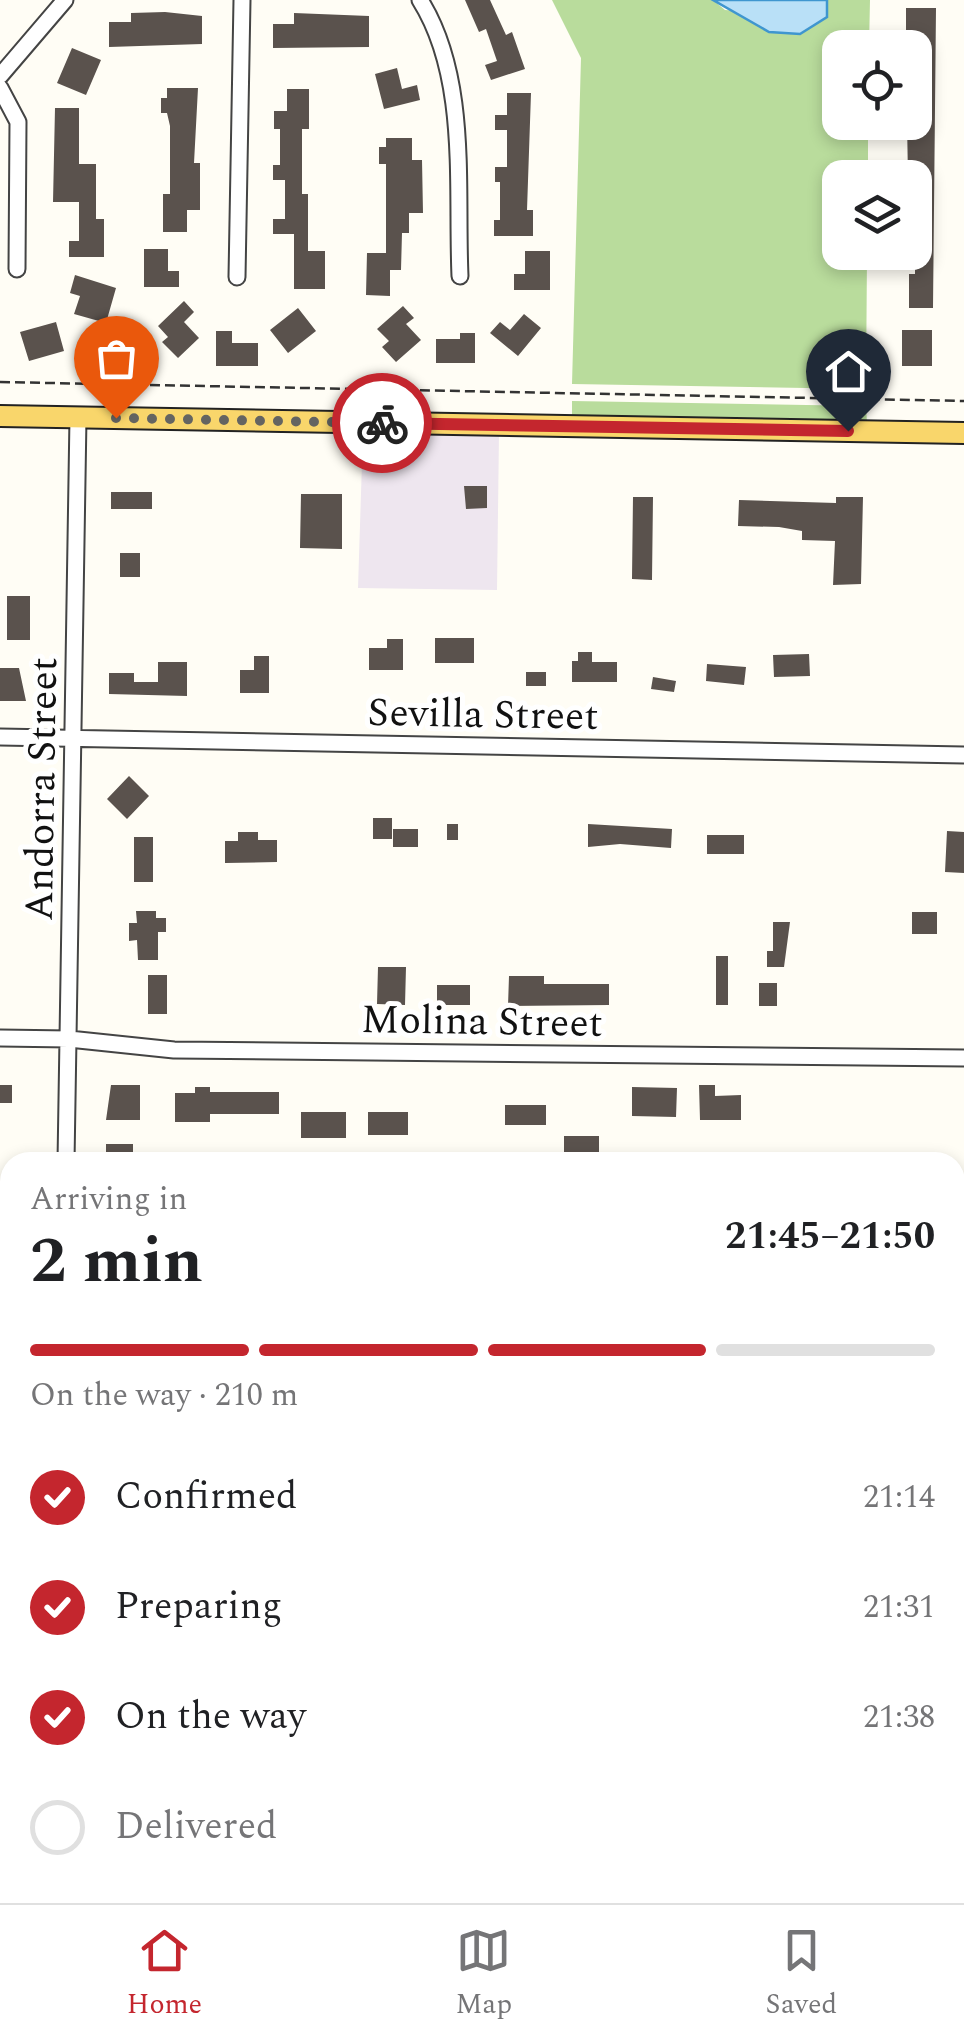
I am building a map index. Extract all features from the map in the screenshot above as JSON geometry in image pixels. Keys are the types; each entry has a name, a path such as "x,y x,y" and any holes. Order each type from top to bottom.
{"main road":[{"path":"0,416 964,433"}],"street":[{"path":"0,76 65,0"},
{"path":"236,277 242,0"},
{"path":"420,0 438,29 449,72 460,276"},
{"path":"0,88 18,122 17,270"},
{"name":"Andorra Street","path":"66,1152 78,417"},
{"name":"Sevilla Street","path":"0,736 964,755"},
{"name":"Molina Street","path":"0,1038 69,1039 174,1050 964,1058"}],"path":[{"path":"0,382 964,401"}],"shaded area":[{"path":"363,431 499,433 497,590 358,588"}],"green space":[{"path":"552,0 713,0 725,10 827,17 827,0 870,0 869,30 822,30 822,140 868,140 868,160 822,160 822,270 867,270 866,389 572,384 581,58"},
{"path":"572,401 866,406 867,423 572,418"}],"water":[{"path":"713,0 827,0 827,17 800,34 769,32"}],"building":[{"path":"465,0 490,0 506,35 512,32 525,69 491,80 485,65 497,61 486,29 479,32"},
{"path":"906,8 936,8 933,308 909,308 909,274 932,270 932,160 908,160 907,140 932,140 932,30 906,30"},
{"path":"131,13 202,16 202,44 109,47 109,22 131,22"},
{"path":"294,13 369,16 369,47 273,48 273,24 294,24"},
{"path":"72,48 101,60 86,95 57,83"},
{"path":"397,68 402,89 417,85 420,100 384,109 375,74"},
{"path":"167,88 198,88 194,163 200,163 200,210 187,210 187,232 163,232 163,194 170,194 170,126 167,113 161,113 161,98 167,98"},
{"path":"287,89 309,89 309,129 302,129 302,194 308,194 308,251 325,251 325,289 294,289 294,234 273,234 273,219 285,219 285,180 273,180 273,165 280,165 280,129 274,129 274,111 287,111"},
{"path":"507,93 531,93 527,210 533,210 533,236 494,236 494,220 500,220 500,182 495,182 495,167 507,167 507,130 495,130 495,115 507,115"},
{"path":"55,108 79,108 79,164 96,164 96,219 104,219 104,257 69,257 69,241 79,241 79,202 53,202"},
{"path":"386,138 412,138 412,160 422,160 423,213 409,213 409,233 402,233 401,270 390,270 390,296 366,295 367,253 386,253 386,164 379,164 379,147 386,147"},
{"path":"144,249 168,249 168,271 179,271 179,287 144,287"},
{"path":"525,251 550,251 550,290 514,290 514,274 525,274"},
{"path":"75,275 116,288 106,323 74,314 80,296 70,293"},
{"path":"184,301 194,312 184,322 199,338 178,358 162,342 168,337 158,326"},
{"path":"403,306 414,318 406,324 421,340 396,362 382,347 389,341 377,329"},
{"path":"298,308 316,331 288,353 270,330"},
{"path":"524,314 541,328 518,356 490,333 500,322 510,330"},
{"path":"56,322 64,351 29,361 20,332"},
{"path":"902,330 932,330 932,366 902,366"},
{"path":"216,331 232,331 232,343 258,343 258,366 216,366"},
{"path":"460,333 475,333 475,363 436,363 436,339 460,339"},
{"path":"464,486 487,486 487,508 466,509"},
{"path":"111,492 152,492 152,509 111,509"},
{"path":"301,494 342,494 342,549 300,548"},
{"path":"633,497 653,497 652,580 632,579"},
{"path":"836,497 863,497 861,584 833,585 835,541 802,540 802,531 779,527 738,526 739,500 836,503"},
{"path":"120,553 140,553 140,577 120,577"},
{"path":"7,596 30,596 30,640 7,640"},
{"path":"435,638 474,638 474,663 435,663"},
{"path":"387,639 403,639 403,670 369,670 369,648 387,648"},
{"path":"578,652 592,652 592,662 617,662 617,682 572,682 572,661 578,661"},
{"path":"809,654 810,676 774,677 773,655"},
{"path":"254,656 269,656 269,693 240,693 240,670 254,670"},
{"path":"158,662 187,662 187,696 109,694 109,673 134,673 134,682 158,682"},
{"path":"707,664 746,667 744,685 706,681"},
{"path":"0,668 19,668 26,701 0,701"},
{"path":"526,672 546,672 546,686 526,686"},
{"path":"653,677 676,681 674,692 651,689"},
{"path":"129,776 149,796 127,819 107,799"},
{"path":"373,818 392,818 392,839 373,839"},
{"path":"447,824 458,824 458,840 447,840"},
{"path":"588,824 672,829 671,848 620,844 588,847"},
{"path":"393,829 418,829 418,847 393,847"},
{"path":"947,831 964,832 964,873 945,872"},
{"path":"238,832 258,832 258,840 277,840 277,862 225,863 225,841 238,841"},
{"path":"707,835 744,835 744,854 707,854"},
{"path":"134,837 153,837 153,882 134,882"},
{"path":"136,911 156,911 156,918 166,918 166,932 158,932 158,960 138,960 137,940 129,941 129,923 137,923"},
{"path":"912,912 937,912 937,934 912,934"},
{"path":"773,922 790,922 784,967 767,967 767,951 773,951"},
{"path":"716,956 728,956 728,1005 716,1005"},
{"path":"378,967 406,967 405,1005 377,1004"},
{"path":"148,975 167,975 167,1014 148,1014"},
{"path":"509,976 544,976 544,984 609,984 609,1005 508,1006"},
{"path":"759,983 777,983 777,1006 759,1006"},
{"path":"437,985 470,985 470,1005 437,1005"},
{"path":"0,1085 12,1085 12,1103 0,1103"},
{"path":"111,1085 140,1085 140,1120 106,1120"},
{"path":"699,1085 715,1085 715,1096 741,1095 741,1120 700,1120"},
{"path":"195,1087 210,1087 210,1092 279,1092 279,1114 210,1114 210,1122 175,1122 175,1093 195,1093"},
{"path":"632,1087 677,1088 676,1117 632,1116"},
{"path":"505,1105 546,1105 546,1125 505,1125"},
{"path":"301,1112 346,1112 346,1138 301,1138"},
{"path":"368,1112 408,1112 408,1135 368,1135"},
{"path":"564,1136 599,1136 599,1152 564,1152"},
{"path":"106,1144 133,1144 133,1152 106,1152"}],"way so far":[{"path":"116,418 382,423"}],"route":[{"path":"382,423 848,431"}]}
